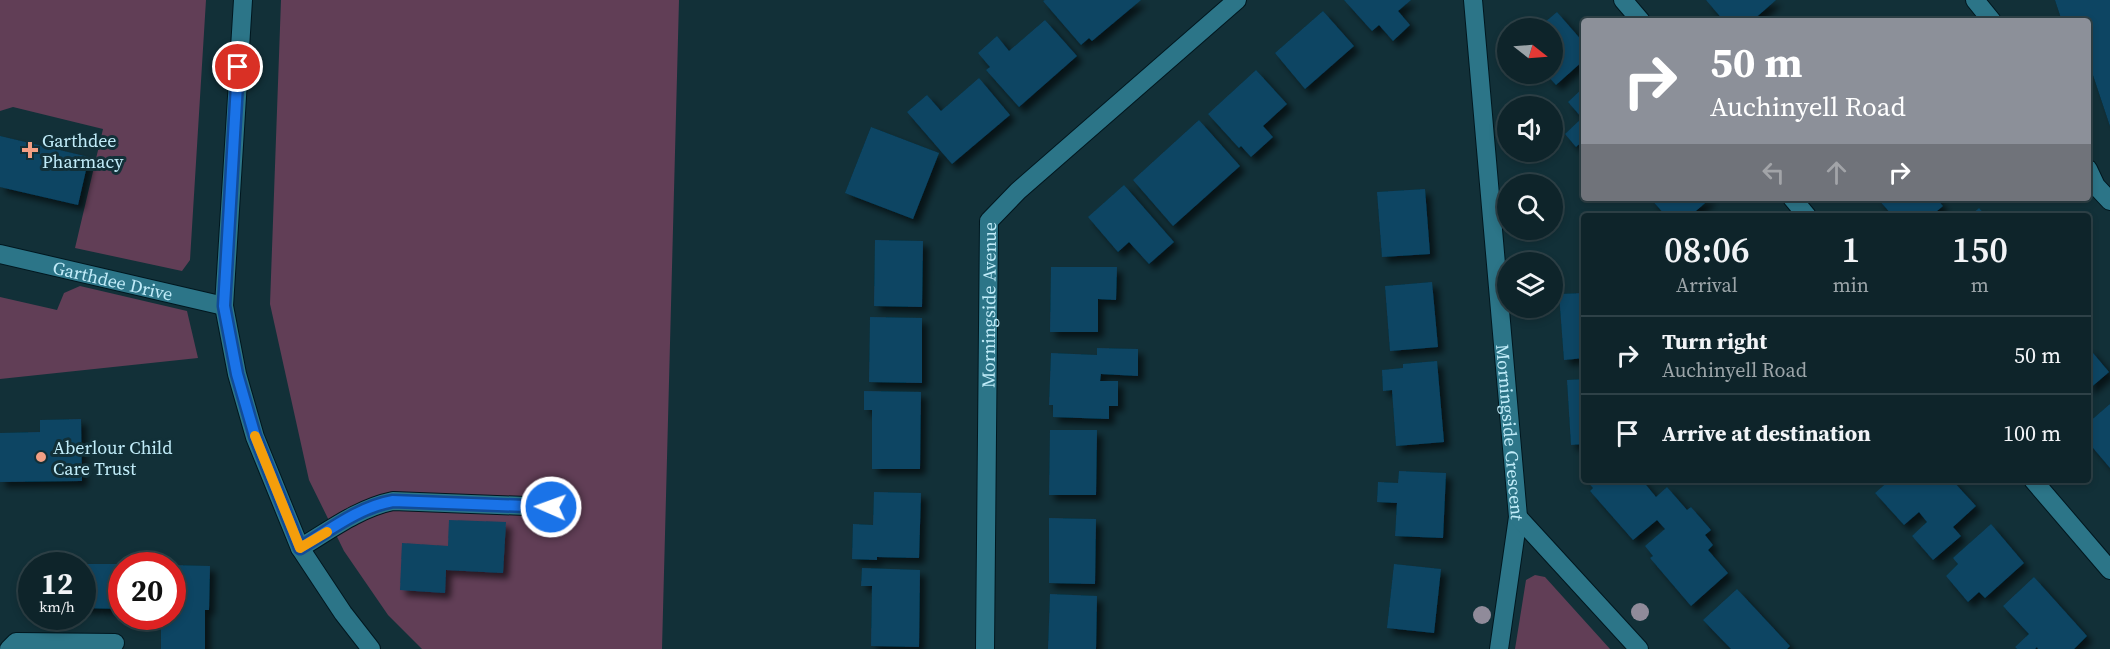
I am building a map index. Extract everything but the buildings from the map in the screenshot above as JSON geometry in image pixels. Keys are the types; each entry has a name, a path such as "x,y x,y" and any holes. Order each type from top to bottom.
{"street":[{"path":"243,0 224,306 237,374 255,436 300,548 371,649"},
{"name":"Morningside Avenue","path":"985,649 989,221 1018,192 1237,0"},
{"name":"Morningside Crescent","path":"1473,0 1518,517 1499,649"},
{"path":"1623,0 1638,18"},
{"path":"1976,0 1990,18"},
{"path":"2091,175 2096,186 2110,201"},
{"path":"1795,201 1805,213"},
{"name":"Garthdee Drive","path":"0,254 224,306"},
{"path":"2036,483 2110,570"},
{"path":"300,548 356,514 376,504 393,501 551,507"},
{"path":"1518,517 1639,649"},
{"path":"9,649 16,642 115,643"}],"shaded area":[{"path":"0,0 206,0 190,260 182,271 75,248 103,129 13,107 0,111"},
{"path":"281,0 679,0 662,649 422,649 388,615 344,551 309,480 270,304"},
{"path":"80,286 187,311 198,358 0,379 0,297 57,310 64,293"},
{"path":"1535,575 1545,577 1610,649 1515,649 1526,580"}],"slow traffic":[{"path":"255,436 300,548 327,532"}],"place":[{"name":"Garthdee Pharmacy","path":"30,150"},
{"name":"Aberlour Child Care Trust","path":"41,457"}],"route":[{"path":"238,67 224,306 237,374 255,436 300,548 356,514 376,504 393,501 551,507"}]}
